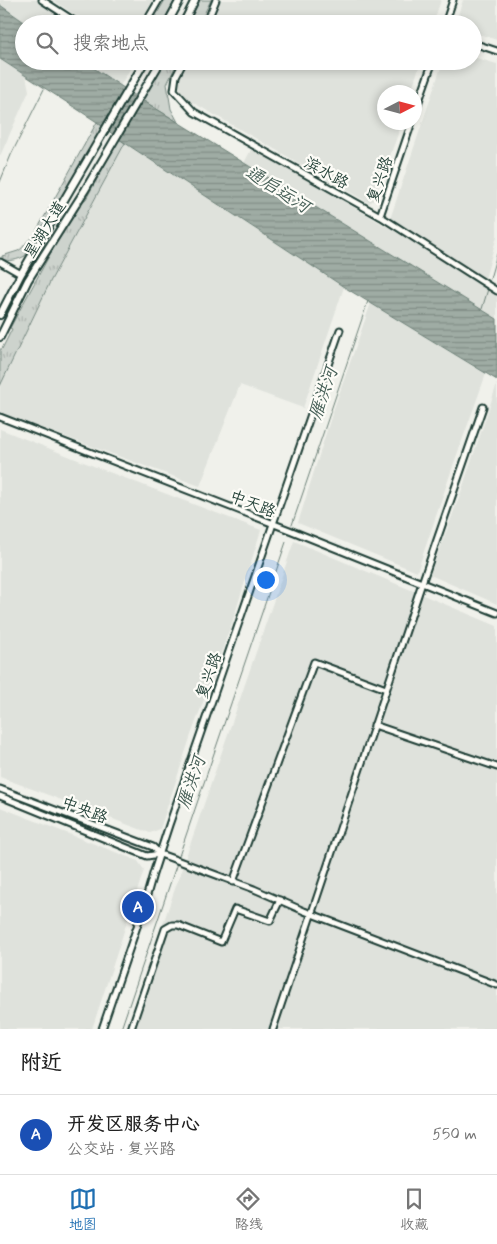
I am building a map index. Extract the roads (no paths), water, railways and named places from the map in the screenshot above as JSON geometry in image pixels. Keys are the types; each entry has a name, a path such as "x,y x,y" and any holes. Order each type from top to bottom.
{"main road":[{"path":"172,15 180,0"},
{"path":"188,15 196,0"},
{"name":"星湖大道","path":"0,315 21,274 140,70"},
{"name":"星湖大道","path":"0,336 28,280 85,190 156,70"}],"street":[{"path":"42,0 65,15"},
{"path":"151,15 160,0"},
{"path":"210,15 216,0"},
{"path":"448,15 453,0"},
{"path":"482,46 497,51"},
{"name":"滨水路","path":"179,70 176,76 174,90 194,112 380,216 497,291"},
{"path":"422,91 429,70"},
{"name":"复兴路","path":"380,216 409,130"},
{"path":"0,262 21,274"},
{"name":"复兴路","path":"102,1029 160,854 340,330"},
{"path":"273,1029 386,689 483,407"},
{"name":"中天路","path":"0,417 497,613"},
{"path":"233,882 314,662 386,689"},
{"path":"374,725 497,767"},
{"name":"中央路","path":"0,789 153,847 160,854"},
{"path":"0,796 147,856 160,854 497,984"},
{"path":"132,1029 165,929 172,924 178,925 221,942 235,909 270,921 280,900"}],"water":[{"path":"0,5 15,16 15,69 0,59"},
{"name":"通启运河","path":"17,70 97,70 142,100 497,319 497,380 344,287 119,139 97,122"}],"waterway":[{"path":"0,182 11,155 44,89"},
{"path":"489,282 497,254"},
{"path":"482,309 488,289"},
{"name":"雁洪河","path":"292,525 368,301"},
{"name":"雁洪河","path":"178,859 286,542"},
{"name":"雁洪河","path":"121,1029 177,863"}],"place":[{"name":"开发区服务中心","path":"138,907"}]}
